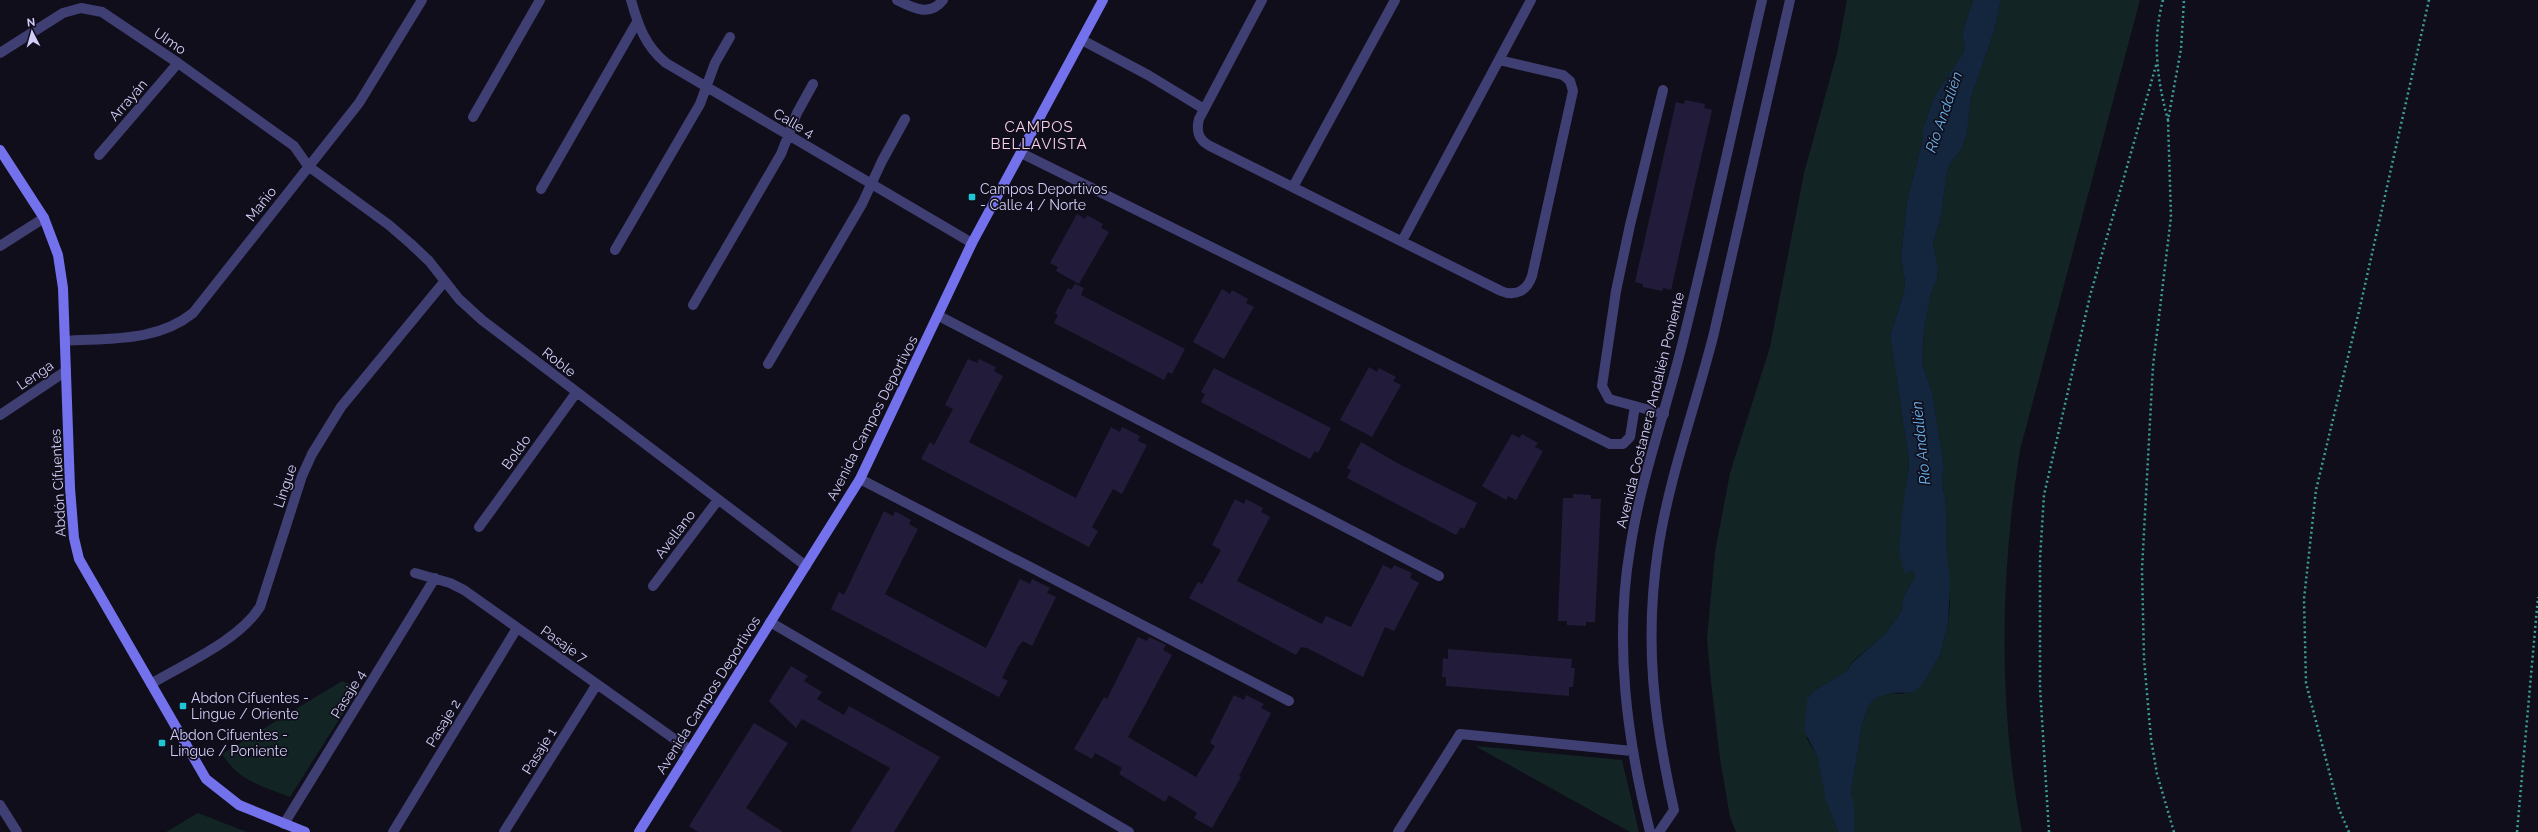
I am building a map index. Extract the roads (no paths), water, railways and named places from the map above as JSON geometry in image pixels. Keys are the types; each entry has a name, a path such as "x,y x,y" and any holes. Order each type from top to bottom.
{"street":[{"name":"Mañío","path":"65,341 147,335 171,328 183,322 193,313 359,103 422,0"},
{"path":"473,117 540,0"},
{"name":"Calle 4","path":"631,0 643,37 658,57 788,136 972,243"},
{"path":"897,0 915,9 926,10 936,7 943,0"},
{"name":"Avenida Campos Deportivos","path":"639,832 860,478 939,316 972,243 1103,0"},
{"path":"1262,0 1204,109 1197,130 1205,143 1507,293 1520,292 1530,282 1572,97 1573,86 1563,75 1499,60"},
{"path":"1293,187 1395,0"},
{"path":"1402,241 1531,0"},
{"name":"Avenida Costanera Andalién Poniente","path":"1650,832 1632,751 1622,662 1625,585 1637,512 1685,336 1762,0"},
{"path":"1659,832 1674,810 1653,702 1651,664 1653,587 1658,548 1666,511 1721,304 1790,0"},
{"name":"Ulmo","path":"0,53 63,13 81,8 102,12 178,63 294,146 308,166"},
{"path":"541,189 637,22"},
{"path":"615,250 700,104 715,63 730,37"},
{"path":"1082,40 1148,75 1204,109"},
{"name":"Arrayán","path":"99,155 178,63"},
{"path":"693,305 781,154 797,113 813,84"},
{"path":"1663,90 1630,225 1602,378 1603,392 1610,399 1664,414"},
{"path":"768,364 862,204 905,119"},
{"name":"Abdón Cifuentes","path":"0,150 44,218 58,255 63,288 71,513 79,559 206,779 239,805 305,832"},
{"path":"1021,153 1610,444 1623,444 1630,437 1635,406"},
{"name":"Roble","path":"308,166 389,225 429,261 444,282 482,320 576,393 806,566"},
{"path":"0,246 44,218"},
{"name":"Lingue","path":"151,684 235,633 253,618 260,607 302,476 315,448 341,407 444,282"},
{"path":"939,316 1439,576"},
{"name":"Lenga","path":"0,415 66,371"},
{"name":"Boldo","path":"479,527 576,393"},
{"path":"860,478 1289,701"},
{"name":"Avellano","path":"654,586 718,500"},
{"name":"Pasaje 7","path":"415,573 435,578 464,590 690,750"},
{"name":"Pasaje 4","path":"284,824 435,578"},
{"path":"770,622 1130,832"},
{"name":"Pasaje 2","path":"393,832 517,628"},
{"name":"Pasaje 1","path":"504,832 597,684"},
{"path":"1398,832 1460,734 1632,751"},
{"path":"0,805 17,832"}],"water":[{"name":"Río Andalién","path":"1973,0 2001,0 1994,32 1971,98 1967,133 1961,150 1950,163 1946,177 1942,212 1933,244 1938,268 1937,280 1931,293 1924,330 1922,362 1932,393 1944,465 1942,480 1946,505 1946,545 1950,584 1948,624 1940,655 1923,684 1914,692 1891,693 1876,698 1869,705 1862,725 1851,793 1854,804 1854,832 1838,832 1826,800 1817,756 1804,730 1807,700 1815,690 1847,671 1852,663 1885,634 1901,612 1904,596 1914,578 1915,573 1911,571 1905,574 1899,552 1902,512 1909,468 1890,336 1904,292 1905,282 1901,257 1907,201 1923,139 1923,128 1935,95 1962,55 1965,47 1962,34"}],"place":[{"name":"Campos Deportivos - Calle 4 / Norte","path":"972,197"},
{"name":"Abdon Cifuentes - Lingue / Oriente","path":"183,706"},
{"name":"Abdon Cifuentes - Lingue / Poniente","path":"162,743"}],"district":[{"name":"CAMPOS BELLAVISTA","path":"1039,136"}]}
